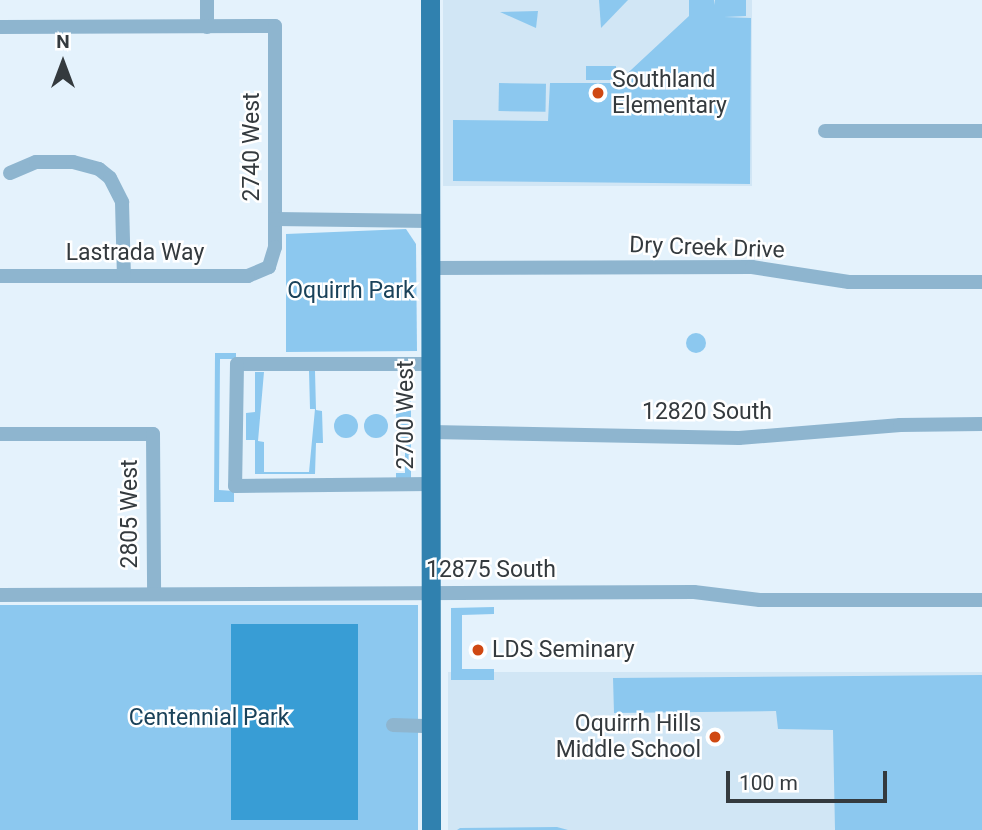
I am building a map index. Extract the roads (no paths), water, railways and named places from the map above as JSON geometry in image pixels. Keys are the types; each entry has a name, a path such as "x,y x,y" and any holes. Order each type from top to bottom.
{"main road":[{"name":"2700 West","path":"430,0 431,830"}],"street":[{"path":"0,27 207,27 207,0"},
{"name":"2740 West","path":"207,27 275,26 275,252 269,267"},
{"path":"825,131 982,131"},
{"path":"10,173 36,162 73,162 99,169 110,177 122,202 124,276"},
{"path":"275,219 430,221"},
{"name":"Lastrada Way","path":"0,276 248,276 269,267"},
{"name":"Dry Creek Drive","path":"430,268 752,267 841,282 982,282"},
{"path":"430,364 237,365 235,486 431,484"},
{"name":"12820 South","path":"431,432 739,438 900,425 982,424"},
{"name":"2805 West","path":"0,434 153,434 154,594"},
{"name":"12875 South","path":"0,595 694,592 774,600 982,600"},
{"path":"393,725 431,726"}],"place":[{"name":"Southland Elementary","path":"598,93"},
{"name":"LDS Seminary","path":"478,650"},
{"name":"Oquirrh Hills Middle School","path":"715,737"}],"park label":[{"name":"Oquirrh Park","path":"351,291"},
{"name":"Centennial Park","path":"209,718"}]}
